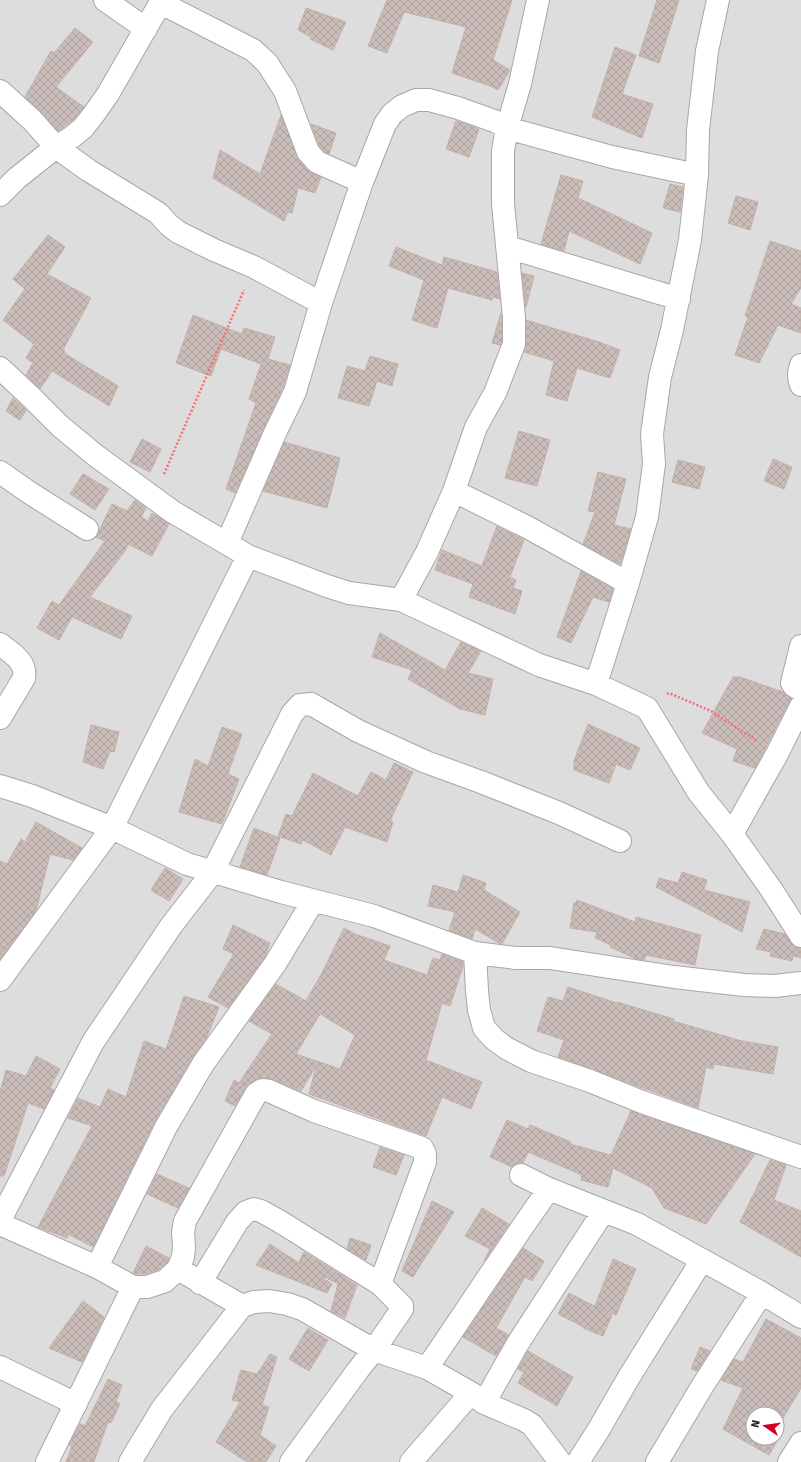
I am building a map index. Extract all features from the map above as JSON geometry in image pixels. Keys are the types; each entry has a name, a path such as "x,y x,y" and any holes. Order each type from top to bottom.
{"street":[{"path":"105,0 146,29"},
{"path":"401,600 427,552 454,491 476,427 495,394 514,344 514,317 503,204 503,151 520,84 538,0"},
{"path":"596,684 647,517 654,464 652,434 660,378 679,299 690,240 697,175 698,130 706,50 718,0"},
{"path":"0,195 17,178 83,128 108,94 162,2 253,50 267,64 285,91 308,152 317,162 362,182"},
{"path":"0,91 32,120 56,147 88,170 158,213 178,232 254,267 321,303"},
{"path":"227,543 295,392 321,303 362,182 385,124 392,114 402,106 416,100 429,100 458,108 497,122 508,128 612,158 697,175"},
{"path":"508,246 679,299"},
{"path":"801,365 799,379 801,385"},
{"path":"0,368 60,426 95,455 172,512 248,556 349,593 401,600 539,665 596,684 647,708 699,793 732,834 771,889 801,936"},
{"path":"0,472 30,494 87,529"},
{"path":"454,491 527,527 628,583"},
{"path":"0,980 112,828 248,556"},
{"path":"0,644 18,657 25,672 24,678 0,718"},
{"path":"801,646 792,683 801,690"},
{"path":"0,1220 93,1042 171,926 212,873 295,709 304,704 315,706 358,731 426,762 559,813 620,841"},
{"path":"732,834 777,754 801,706"},
{"path":"0,786 32,796 112,828 187,864 212,873 374,916 475,953 516,958 550,958 674,977 744,985 775,986 801,983"},
{"path":"97,1267 166,1127 216,1045 275,964 313,901"},
{"path":"475,953 479,1010 484,1028 494,1039 506,1048 531,1061 590,1081 642,1102 801,1157"},
{"path":"0,1224 97,1267 134,1286 147,1286 166,1281 178,1269 183,1257 183,1233 185,1221 256,1094 260,1090 264,1089 314,1111 422,1148 425,1154 426,1162 380,1284"},
{"path":"521,1175 604,1212 637,1224 801,1316"},
{"path":"427,1368 470,1305 506,1248 549,1188"},
{"path":"200,1283 237,1222 246,1212 254,1210 261,1211 279,1221 380,1284 402,1306 402,1309 374,1350 291,1462"},
{"path":"411,1462 477,1398 518,1343 604,1212"},
{"path":"578,1462 702,1260"},
{"path":"178,1269 242,1306"},
{"path":"47,1462 134,1286"},
{"path":"657,1462 703,1385 762,1294"},
{"path":"130,1462 162,1409 242,1306 254,1302 269,1300 302,1309 374,1350 427,1368 477,1398 532,1425 560,1462"},
{"path":"0,1367 76,1404"},
{"path":"789,1462 801,1443"}],"path":[{"path":"153,498 254,267"},
{"path":"647,708 670,693 711,711 777,754"}],"shaded area":[{"path":"0,0 801,0 801,1462 0,1462"}],"building":[{"path":"387,0 512,0 493,60 510,70 498,90 452,73 466,27 404,12 387,53 368,46"},
{"path":"657,0 679,0 659,63 639,56"},
{"path":"306,8 346,22 333,50 310,39 311,37 298,30"},
{"path":"75,28 93,42 56,87 84,107 74,119 58,131 25,97 51,51 54,53"},
{"path":"615,47 636,55 622,94 653,104 642,138 592,117"},
{"path":"281,115 299,160 308,171 321,177 315,193 298,188 292,213 288,212 284,221 213,178 220,150 260,174"},
{"path":"456,121 479,129 469,157 446,149"},
{"path":"311,124 336,133 329,154 319,145"},
{"path":"561,175 583,181 578,198 652,233 640,264 569,231 564,251 541,244"},
{"path":"670,184 683,187 680,212 663,208"},
{"path":"736,196 758,202 750,230 728,223"},
{"path":"48,235 65,247 47,274 91,298 63,350 65,351 64,353 118,386 109,406 52,371 40,389 26,375 33,363 26,358 34,344 3,320 25,289 13,279"},
{"path":"770,241 801,251 801,288 791,304 801,308 801,333 778,325 759,363 735,355 748,317 745,316"},
{"path":"396,247 442,265 444,257 497,272 500,299 493,297 492,300 448,288 437,328 412,320 424,280 389,266"},
{"path":"522,273 534,276 526,307"},
{"path":"501,313 502,342 500,345 492,343"},
{"path":"193,315 242,334 244,328 275,337 268,359 290,365 283,387 235,493 226,489 256,403 249,399 261,364 221,349 211,376 176,363"},
{"path":"526,320 599,342 620,350 610,378 577,368 567,401 546,395 554,361 524,352 526,344"},
{"path":"370,356 398,364 392,386 377,381 369,406 338,398 347,366 365,371"},
{"path":"13,398 26,410 20,420 6,411"},
{"path":"519,431 550,440 537,486 505,478"},
{"path":"142,439 161,449 150,472 130,462"},
{"path":"284,442 340,458 327,508 263,491"},
{"path":"773,459 792,467 784,489 764,481"},
{"path":"678,460 705,467 699,489 672,482"},
{"path":"598,472 626,479 614,525 631,529 620,564 583,544 595,512 588,511"},
{"path":"83,474 109,489 95,510 70,494"},
{"path":"135,500 146,508 141,517 148,521 152,513 169,524 152,556 128,544 125,551 90,597 132,616 121,639 72,617 59,640 37,628 52,601 59,605 105,541 96,537 112,504 127,511"},
{"path":"497,526 524,540 510,577 516,580 513,588 522,591 515,614 469,597 473,584 435,570 442,550 482,566"},
{"path":"581,571 613,589 609,602 593,597 571,643 557,637"},
{"path":"380,633 445,670 461,642 481,651 468,673 493,679 485,715 460,709 408,679 412,670 372,657"},
{"path":"733,677 740,677 783,692 791,699 755,768 733,761 737,749 702,733"},
{"path":"588,724 640,748 630,770 616,764 609,783 574,770 574,761"},
{"path":"91,725 119,732 114,752 110,751 103,769 83,762"},
{"path":"222,727 242,734 228,774 239,779 222,824 179,812 195,759 208,766"},
{"path":"394,763 413,772 390,821 393,822 387,842 345,827 331,855 303,840 301,844 278,836 286,814 292,816 313,773 358,796 371,772 386,780"},
{"path":"36,822 82,848 73,860 50,854 36,911 0,959 0,861 7,864 21,839 25,842"},
{"path":"254,828 280,838 267,875 240,867"},
{"path":"165,868 183,879 169,901 151,890"},
{"path":"682,872 707,880 704,890 750,902 742,932 656,887 659,878 678,883"},
{"path":"463,875 486,883 484,890 520,912 502,944 475,929 472,939 449,930 455,912 428,906 433,885 458,892"},
{"path":"577,900 635,922 636,917 701,935 695,965 646,955 644,960 636,959 595,938 597,932 570,928 574,903 576,903"},
{"path":"233,925 270,943 265,957 228,1008 208,997 234,954 223,949"},
{"path":"344,928 355,934 390,946 384,960 427,975 433,958 440,960 442,954 463,962 450,1006 442,1003 426,1060 482,1082 471,1109 442,1097 426,1136 309,1094 316,1066 301,1091 273,1079 262,1078 248,1084 235,1106 225,1101 234,1080 239,1083 272,1034 249,1021 276,984 306,1001 322,973","holes":["320,1014 355,1035 340,1069 296,1054"]},
{"path":"764,929 785,934 795,947 801,948 801,958 793,956 792,961 770,956 771,952 756,949"},
{"path":"568,987 674,1019 673,1021 742,1041 778,1047 773,1074 714,1064 713,1069 706,1067 698,1108 558,1057 564,1040 537,1031 548,997 563,1001"},
{"path":"184,996 219,1007 206,1039 192,1058 155,1121 93,1247 68,1234 67,1238 38,1227 92,1126 68,1118 78,1098 100,1107 108,1089 126,1097 144,1041 166,1049"},
{"path":"36,1056 60,1069 50,1088 54,1090 44,1109 28,1103 4,1176 0,1176 0,1092 6,1070 26,1076"},
{"path":"631,1111 755,1154 706,1224 664,1208 652,1188 613,1168 608,1187 581,1180 582,1175 528,1152 523,1163 514,1164 512,1167 490,1157 507,1120 528,1129 530,1125 571,1142 570,1144 611,1155"},
{"path":"380,1147 404,1155 396,1175 373,1167"},
{"path":"770,1160 786,1165 774,1200 801,1211 801,1257 740,1222"},
{"path":"157,1174 189,1188 178,1208 147,1194"},
{"path":"432,1201 454,1212 413,1277 402,1271"},
{"path":"482,1208 509,1224 484,1261 490,1249 465,1236"},
{"path":"350,1238 371,1245 366,1260 347,1249"},
{"path":"270,1244 302,1265 299,1262 304,1252 357,1285 345,1318 331,1311 338,1284 325,1277 324,1279 332,1284 327,1293 256,1265"},
{"path":"146,1246 169,1258 168,1262 158,1270 145,1274 133,1273"},
{"path":"523,1248 544,1261 532,1281 525,1277 496,1328 509,1335 496,1356 463,1337"},
{"path":"613,1259 636,1269 616,1315 595,1306"},
{"path":"569,1293 612,1315 603,1336 583,1328 584,1327 558,1314"},
{"path":"83,1301 104,1317 82,1362 49,1348"},
{"path":"766,1319 801,1338 801,1388 785,1415 785,1406 745,1406 745,1441 723,1429 743,1388 721,1380 734,1359 743,1362"},
{"path":"308,1328 328,1340 309,1371 289,1359"},
{"path":"700,1347 710,1351 697,1371 691,1369"},
{"path":"528,1351 573,1377 557,1406 518,1383 524,1372 518,1369"},
{"path":"270,1354 277,1357 262,1405 269,1407 260,1435 276,1446 266,1462 247,1462 216,1442 240,1402 232,1400 241,1370 257,1374"},
{"path":"108,1379 122,1385 116,1402 120,1404 111,1423 108,1422 94,1462 66,1462 72,1446 69,1445 80,1424 85,1426"},
{"path":"753,1446 774,1446 769,1455"}]}
